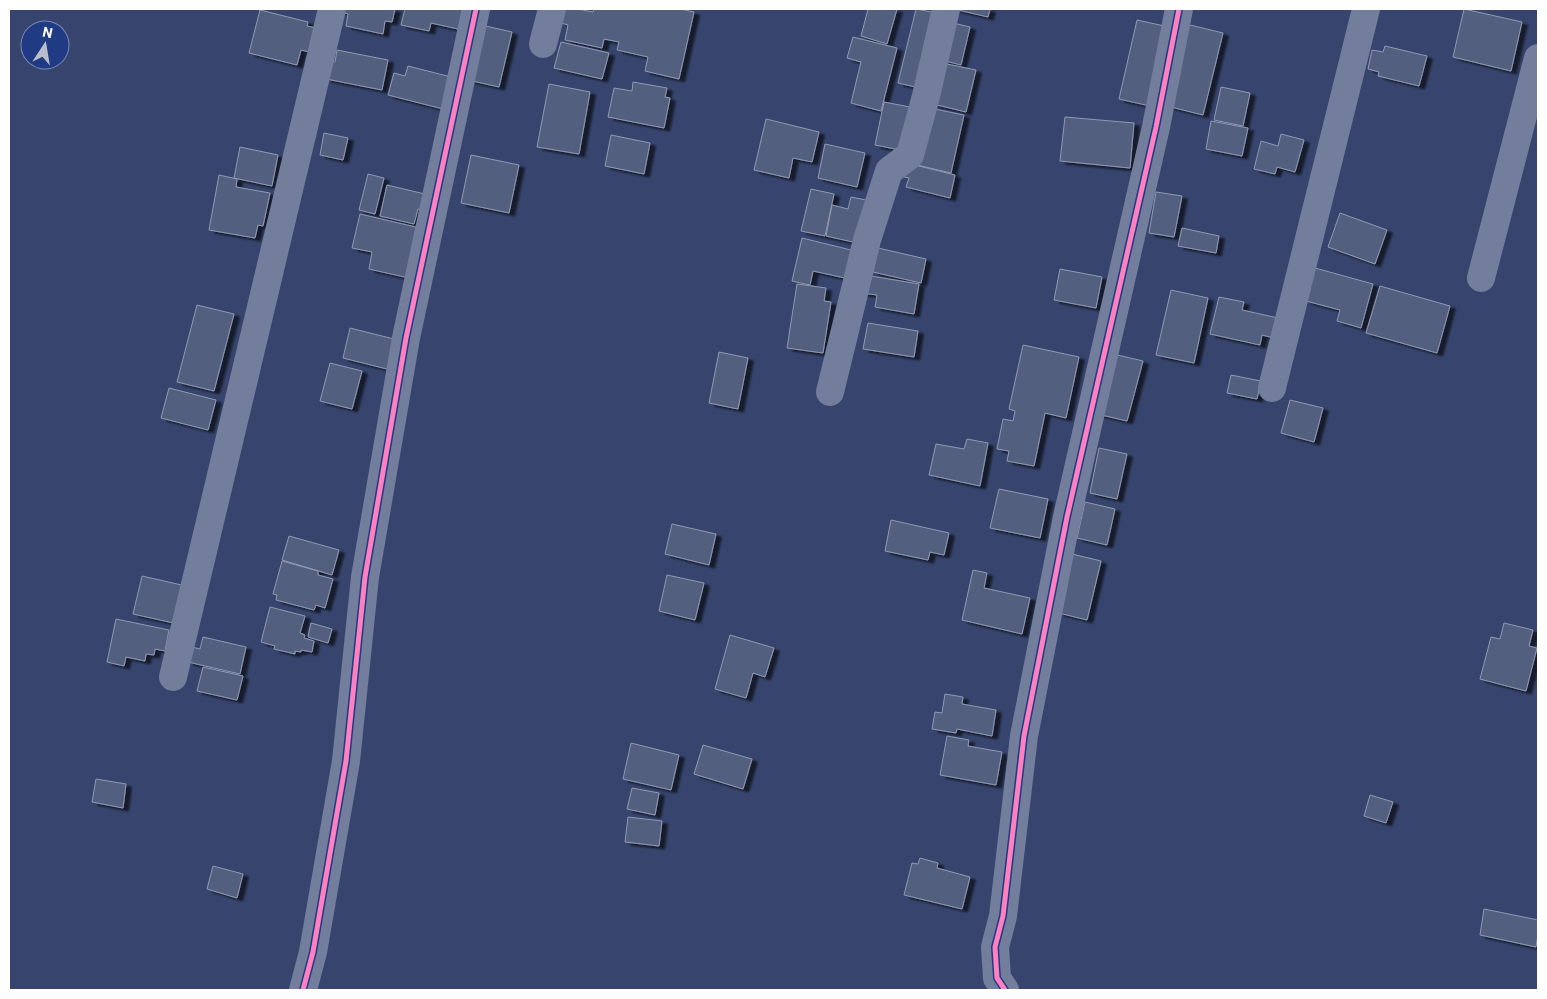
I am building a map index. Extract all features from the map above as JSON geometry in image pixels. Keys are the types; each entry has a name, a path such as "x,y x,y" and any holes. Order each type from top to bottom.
{"street":[{"path":"173,677 332,9"},
{"path":"303,990 313,952 346,761 365,577 406,338 476,9"},
{"path":"543,44 552,9"},
{"path":"830,392 867,240 889,171 910,155 946,9"},
{"path":"1005,990 998,978 996,947 1003,916 1024,736 1067,517 1156,127 1179,9"},
{"path":"1272,388 1366,9"},
{"path":"1481,278 1538,58"}],"building":[{"path":"340,9 395,9 392,22 385,21 383,34 346,26 348,14 339,11"},
{"path":"405,9 467,9 458,29 431,23 429,31 401,25"},
{"path":"564,9 593,12 594,9 680,9 694,12 679,79 645,71 648,57 617,50 619,42 604,39 602,48 565,40 568,25 561,23"},
{"path":"868,9 897,9 887,44 861,36"},
{"path":"916,9 942,14 924,89 898,83"},
{"path":"954,9 990,9 988,17"},
{"path":"1464,9 1522,22 1511,71 1453,57"},
{"path":"260,10 308,22 307,26 320,29 313,53 301,50 297,65 249,53"},
{"path":"1137,20 1169,27 1150,106 1119,99"},
{"path":"949,22 970,27 961,65 941,60"},
{"path":"1186,24 1223,33 1203,115 1167,106"},
{"path":"481,25 512,32 499,87 468,80"},
{"path":"853,37 897,48 881,111 851,103 861,62 847,58"},
{"path":"561,42 609,53 602,79 554,68"},
{"path":"1385,46 1427,56 1419,86 1378,76 1379,72 1368,69 1372,50 1383,52"},
{"path":"337,50 388,60 382,90 326,79 330,60 335,62"},
{"path":"942,63 976,70 966,112 933,104"},
{"path":"408,66 455,78 443,109 388,95 394,73 405,76"},
{"path":"633,82 667,88 665,97 670,98 664,128 608,117 614,88 632,91"},
{"path":"549,84 590,92 579,154 537,147"},
{"path":"1221,87 1250,93 1243,126 1214,120"},
{"path":"884,102 915,108 905,151 875,145"},
{"path":"930,108 964,115 951,173 917,165"},
{"path":"1065,117 1134,123 1130,168 1060,161"},
{"path":"766,119 819,132 812,162 793,158 789,178 754,170"},
{"path":"1211,121 1248,128 1242,156 1206,149"},
{"path":"324,133 348,138 343,160 320,155"},
{"path":"1281,134 1304,140 1295,172 1277,167 1275,174 1254,169 1261,141 1278,146"},
{"path":"611,135 650,143 644,174 605,166"},
{"path":"825,144 865,153 857,187 818,178"},
{"path":"240,147 278,155 272,186 234,178"},
{"path":"471,155 519,165 509,213 461,203"},
{"path":"907,163 955,175 950,198 906,187 909,178 904,177"},
{"path":"368,174 384,178 375,214 359,210"},
{"path":"219,175 237,179 236,187 270,193 263,226 258,225 255,238 209,230"},
{"path":"387,185 429,195 426,211 418,209 414,224 380,216"},
{"path":"811,189 834,194 825,236 801,231"},
{"path":"1156,192 1182,196 1174,237 1149,233"},
{"path":"851,197 871,201 862,244 826,236 832,205 848,209"},
{"path":"1340,213 1387,230 1375,264 1328,247"},
{"path":"360,214 420,228 409,278 369,269 372,252 352,248"},
{"path":"1182,228 1219,236 1216,253 1178,246"},
{"path":"802,238 851,250 845,278 813,271 810,285 792,281"},
{"path":"878,248 926,259 921,283 873,272"},
{"path":"1315,268 1373,284 1361,328 1337,321 1340,310 1306,301"},
{"path":"1060,269 1102,277 1096,308 1054,300"},
{"path":"865,275 919,284 914,314 875,307 877,295 862,293"},
{"path":"797,284 826,288 824,301 831,302 823,353 787,348"},
{"path":"1380,286 1450,306 1437,353 1366,333"},
{"path":"1171,290 1208,298 1194,363 1156,355"},
{"path":"1219,297 1244,302 1242,310 1278,318 1274,338 1262,335 1260,345 1210,334"},
{"path":"197,305 234,314 214,391 177,382"},
{"path":"868,323 918,331 914,357 863,349"},
{"path":"350,328 398,340 391,370 343,358"},
{"path":"1023,345 1079,357 1066,418 1045,413 1034,466 1007,461 1009,451 997,449 1003,419 1013,421 1015,411 1009,409"},
{"path":"719,352 748,358 738,409 709,403"},
{"path":"1113,354 1143,361 1127,421 1097,414"},
{"path":"330,363 362,371 352,409 320,401"},
{"path":"1231,375 1261,381 1257,399 1227,393"},
{"path":"169,388 216,400 208,430 161,418"},
{"path":"1290,400 1323,408 1314,442 1281,433"},
{"path":"967,439 988,443 980,486 929,475 936,444 964,449"},
{"path":"1099,448 1127,454 1117,499 1090,493"},
{"path":"999,489 1048,499 1040,538 990,528"},
{"path":"1085,502 1115,509 1107,545 1077,538"},
{"path":"891,520 949,533 944,555 930,552 928,560 885,551"},
{"path":"672,524 716,534 709,565 665,554"},
{"path":"289,536 339,550 332,575 282,560"},
{"path":"1072,554 1101,561 1087,620 1059,613"},
{"path":"282,561 318,571 318,575 333,579 325,608 316,605 314,610 276,600 277,595 273,594"},
{"path":"973,570 987,573 984,588 1030,598 1022,634 962,620"},
{"path":"667,575 704,583 695,620 659,611"},
{"path":"142,576 186,586 178,624 133,614"},
{"path":"270,607 305,616 300,633 305,635 304,638 314,641 312,652 301,650 301,652 295,651 295,654 274,649 275,646 261,642"},
{"path":"116,619 169,630 165,651 155,649 154,655 146,654 145,661 126,657 124,666 107,662"},
{"path":"311,623 332,629 328,643 308,637"},
{"path":"1504,623 1533,630 1529,646 1537,648 1526,691 1480,679 1491,637 1500,639"},
{"path":"730,635 774,648 765,677 753,673 746,698 715,689"},
{"path":"203,637 246,647 240,674 188,662 192,647 200,649"},
{"path":"203,667 243,676 237,700 197,691"},
{"path":"945,694 963,697 962,704 996,710 992,736 957,729 956,733 932,729 935,712 942,713"},
{"path":"947,736 969,740 968,746 1002,752 996,785 940,775"},
{"path":"631,743 679,755 671,790 623,779"},
{"path":"703,745 752,759 743,789 694,774"},
{"path":"96,779 126,784 123,808 92,802"},
{"path":"632,788 659,793 655,815 627,809"},
{"path":"1370,795 1393,802 1386,823 1364,816"},
{"path":"628,817 662,821 659,846 625,842"},
{"path":"920,858 938,863 937,868 970,877 962,909 904,895 912,863 918,864"},
{"path":"213,866 243,874 237,898 207,889"},
{"path":"1484,909 1538,920 1536,947 1480,935"}],"cycle path":[{"path":"303,990 313,952 346,761 365,577 406,338 476,9"},
{"path":"1005,990 997,978 995,947 1003,916 1024,736 1067,517 1156,127 1179,9"}]}
